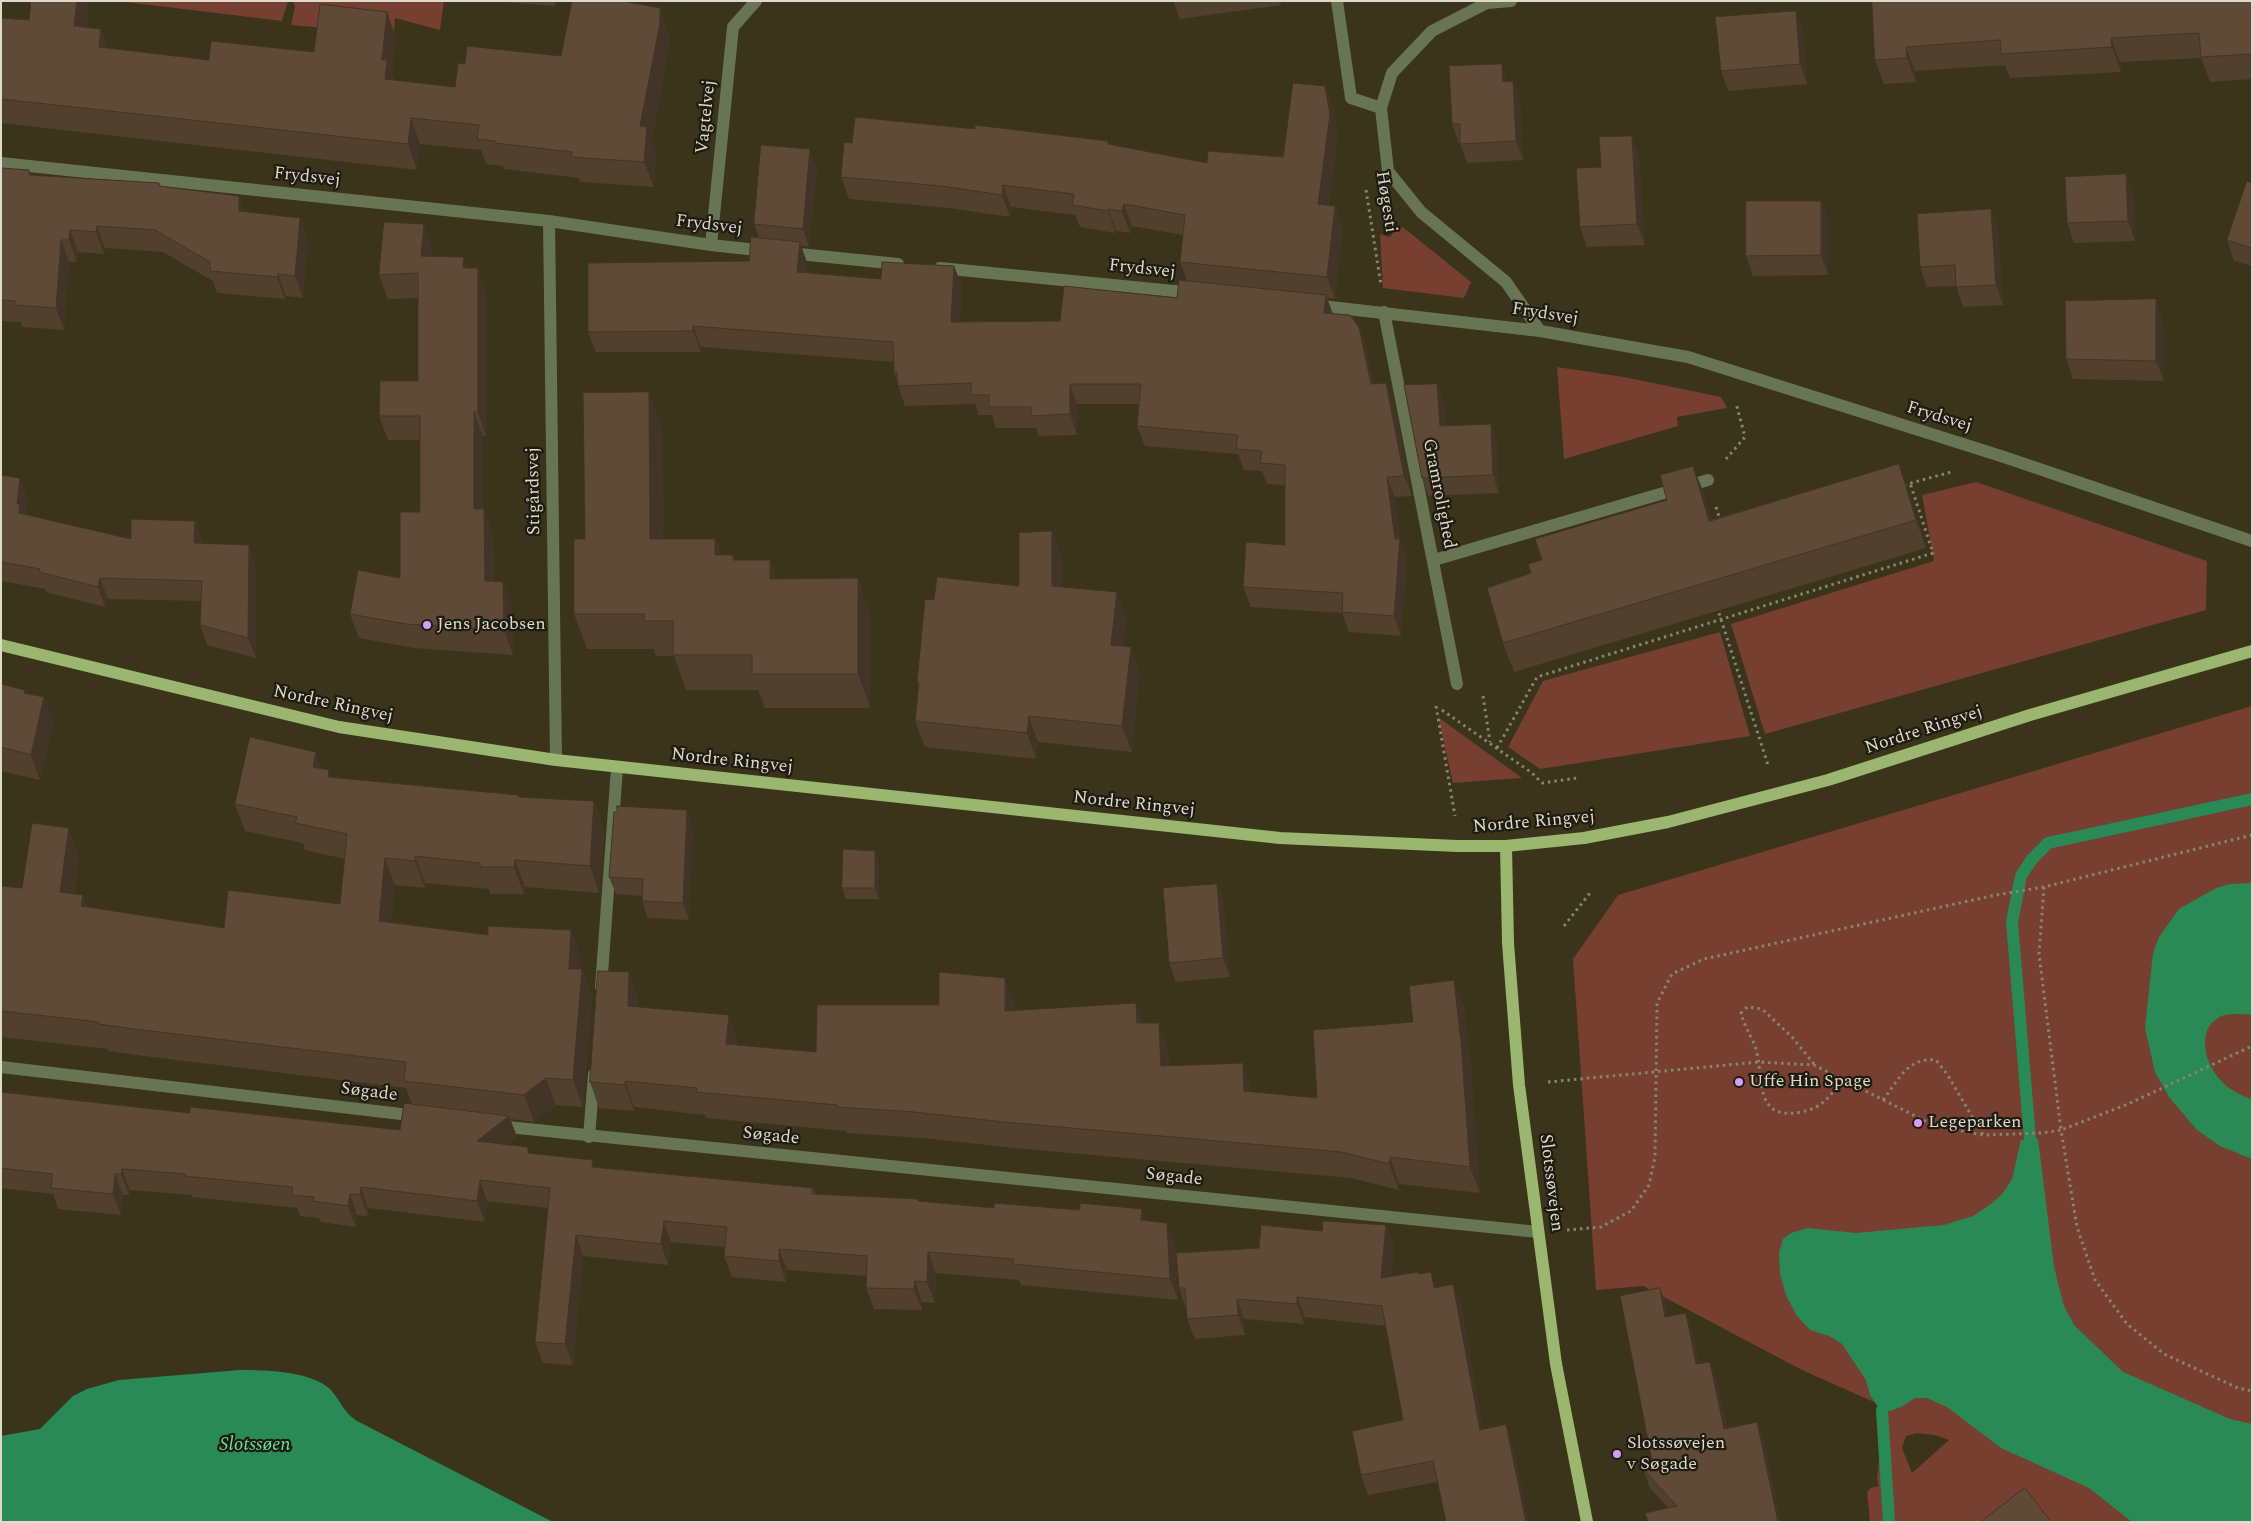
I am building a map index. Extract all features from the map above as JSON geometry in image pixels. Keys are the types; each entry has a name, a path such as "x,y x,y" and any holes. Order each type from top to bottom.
{"main road":[{"name":"Nordre Ringvej","path":"1,645 339,727 556,760 1280,838 1461,846 1506,846 1588,837 1668,822 1778,794 2030,715 2252,651"},
{"name":"Slotssøvejen","path":"1506,846 1508,944 1519,1085 1556,1364 1587,1522"}],"street":[{"name":"Vagtelvej","path":"711,245 733,27 756,1"},
{"path":"1337,1 1351,98 1381,108"},
{"path":"1511,1 1487,3 1432,31 1392,73 1381,108 1388,171 1420,212 1506,282 1540,331"},
{"name":"Frydsvej","path":"1,163 549,222 711,245 1208,294"},
{"name":"Stigårdsvej","path":"549,222 556,760"},
{"name":"Frydsvej","path":"1296,303 1540,331 1688,357 2004,456 2252,540"},
{"name":"Gramrolighed","path":"1384,312 1458,684"},
{"path":"1434,560 1708,480"},
{"path":"600,997 618,768"},
{"path":"589,1137 595,1057"},
{"name":"Søgade","path":"1,1067 426,1117"},
{"name":"Søgade","path":"485,1124 589,1137 1538,1232"}],"path":[{"name":"Høgesti","path":"1365,186 1384,312"},
{"path":"1708,480 1745,437 1728,370"},
{"path":"1901,486 1957,470"},
{"path":"1497,748 1537,677 1933,553 1910,483"},
{"path":"1716,602 1778,794"},
{"path":"1458,684 1481,685 1490,743"},
{"path":"1461,846 1436,706 1532,773 1542,783 1577,778"},
{"path":"1538,1232 1601,1227 1631,1211 1649,1185 1655,1157 1657,1003 1672,974 1704,959 1996,895 2044,887 2252,835"},
{"path":"2044,887 2039,954 2061,1130 2077,1227 2094,1280 2128,1324 2164,1354 2238,1388 2252,1391"},
{"path":"1564,926 1590,893"},
{"path":"1814,1065 1792,1037 1762,1008 1747,1007 1741,1013 1754,1046 1764,1095 1773,1110 1787,1115 1812,1110 1828,1100 1842,1079"},
{"path":"1519,1085 1758,1062 1814,1065 1935,1126 1983,1135 2042,1133 2061,1130 2128,1104 2252,1046"},
{"path":"1883,1100 1908,1067 1923,1058 1936,1060 1947,1074 1983,1135"}],"shaded area":[{"path":"117,1 288,1 282,21"},
{"path":"293,1 444,1 440,30 395,18 394,34 291,25 295,7"},
{"path":"1394,227 1404,228 1471,282 1464,298 1383,288 1380,234 1389,237 1392,235"},
{"path":"1557,367 1624,377 1721,397 1727,408 1677,417 1678,426 1564,459"},
{"path":"1976,482 2207,561 2206,610 1765,734 1731,624 1934,561 1922,495"},
{"path":"1720,632 1750,736 1540,769 1508,747 1543,681"},
{"name":"Legeparken","path":"2252,706 2252,1522 1870,1522 1867,1492 1871,1488 1879,1486 1877,1480 1884,1410 1892,1410 1802,1370 1643,1286 1596,1290 1573,959 1618,895","holes":["1917,1433 1935,1435 1949,1440 1912,1473 1902,1448 1906,1436"]},
{"path":"1438,717 1522,778 1453,783"}],"water":[{"path":"2252,883 2252,1014 2230,1014 2218,1018 2208,1029 2205,1044 2209,1063 2219,1079 2234,1091 2252,1099 2252,1159 2220,1146 2197,1130 2169,1097 2155,1072 2145,1028 2153,953 2159,937 2179,909 2216,888 2230,884"},
{"path":"2038,1139 2054,1267 2064,1306 2074,1325 2123,1372 2230,1419 2252,1424 2252,1522 2132,1522 2089,1488 2001,1448 1947,1407 1927,1398 1915,1398 1901,1407 1890,1411 1882,1410 1870,1395 1866,1380 1842,1344 1829,1336 1810,1330 1797,1316 1786,1295 1780,1274 1779,1253 1783,1239 1791,1233 1808,1228 1856,1233 1944,1225 1973,1216 2003,1193 2012,1179 2021,1140"},
{"name":"Slotssøen","path":"240,1370 262,1370 311,1378 330,1389 345,1410 357,1421 553,1522 1,1522 1,1436 40,1429 73,1396 87,1389 119,1380"}],"building":[{"path":"31,1 77,1 74,26 101,29 99,47 209,60 211,41 314,52 320,4 387,12 382,60 387,60 385,79 455,87 458,63 465,64 467,46 561,56 572,1 622,1 660,8 660,23 640,126 647,127 644,162 571,157 572,152 495,143 495,141 477,139 479,125 411,118 408,144 1,99 1,18 29,20"},
{"path":"1872,1 2252,1 2252,54 2201,57 2199,33 2111,38 2112,47 2001,54 2000,40 1906,47 1907,58 1875,60"},
{"path":"1796,11 1800,64 1721,71 1715,17"},
{"path":"1502,64 1503,82 1513,81 1516,141 1460,144 1460,124 1452,124 1449,66"},
{"path":"1293,83 1325,86 1330,115 1318,204 1335,206 1327,277 1180,262 1185,215 1124,204 1122,211 1108,209 1108,211 1072,205 1074,194 1003,185 1002,195 941,186 841,177 844,142 852,143 855,117 975,129 975,125 1108,141 1108,144 1207,163 1208,151 1283,157"},
{"path":"1632,136 1637,224 1580,227 1576,168 1601,167 1599,137"},
{"path":"761,145 810,149 803,229 754,224"},
{"path":"1,168 29,170 29,175 159,183 159,186 239,196 239,211 300,218 295,276 278,274 277,277 210,271 210,262 155,230 97,226 96,232 70,230 69,240 61,240 56,308 15,305 15,301 1,300"},
{"path":"2126,174 2128,221 2067,223 2065,177"},
{"path":"2247,181 2252,183 2252,248 2227,240"},
{"path":"1746,201 1821,201 1821,255 1746,256"},
{"path":"1991,209 1996,285 1956,287 1955,265 1920,267 1917,214"},
{"path":"384,222 424,224 421,256 464,257 463,268 478,268 478,412 474,412 474,509 484,509 485,581 503,582 504,630 406,624 350,614 358,570 400,578 400,512 420,512 420,416 379,416 380,381 418,381 418,273 379,275"},
{"path":"751,237 800,242 797,272 881,279 882,262 954,266 951,322 1060,321 1064,286 1177,298 1179,280 1326,295 1324,313 1350,315 1359,327 1371,384 1386,383 1404,476 1387,477 1395,539 1400,539 1394,616 1342,612 1343,593 1243,587 1246,542 1285,545 1285,465 1260,463 1262,451 1236,449 1238,435 1137,426 1141,384 1070,384 1070,414 1031,416 1031,407 989,407 989,395 971,395 971,383 898,386 897,373 894,372 893,342 693,326 693,331 588,332 588,263 749,261"},
{"path":"2156,299 2156,361 2066,359 2065,301"},
{"path":"1437,384 1440,426 1491,424 1493,475 1422,478 1404,385"},
{"path":"649,392 650,539 715,539 715,555 733,555 733,560 770,560 770,579 858,578 858,674 752,674 752,655 673,655 673,621 644,621 644,614 574,614 574,539 585,539 583,393"},
{"path":"1899,464 1916,520 1503,643 1487,588 1531,573 1528,564 1542,560 1535,539 1667,500 1660,475 1693,466 1709,521"},
{"path":"1,475 20,478 17,504 20,504 19,513 131,539 131,519 195,521 194,543 249,545 248,638 200,625 202,581 100,578 98,587 39,572 40,569 1,562"},
{"path":"1052,531 1052,586 1117,592 1111,645 1131,647 1122,726 1029,716 1027,733 915,721 925,599 934,600 937,577 1019,586 1019,533"},
{"path":"1,684 25,690 24,693 44,697 31,755 1,747"},
{"path":"250,737 316,752 313,767 329,770 328,777 518,795 518,797 594,801 590,866 515,860 514,867 480,867 480,863 415,856 415,861 385,858 379,921 488,935 488,926 571,930 569,969 582,969 573,1080 546,1078 524,1095 404,1081 406,1062 1,1011 1,886 22,888 32,823 69,828 60,892 83,895 81,906 224,928 228,890 340,904 347,834 295,823 297,817 235,804"},
{"path":"617,806 687,810 683,903 642,901 643,879 609,877 614,812 617,812"},
{"path":"843,849 875,851 875,888 842,888"},
{"path":"1217,884 1223,958 1169,963 1163,888"},
{"path":"598,971 629,972 628,1006 729,1015 726,1044 816,1052 817,1005 939,1005 939,972 1005,978 1005,1011 1136,1003 1137,1023 1159,1023 1161,1066 1243,1063 1244,1091 1317,1098 1313,1030 1413,1022 1409,986 1454,980 1461,1042 1470,1167 1390,1157 1389,1164 1341,1152 1004,1122 914,1112 837,1107 837,1105 696,1092 697,1088 625,1081 625,1085 590,1082"},
{"path":"1,1092 190,1113 190,1107 400,1130 404,1103 509,1116 477,1141 528,1147 528,1153 593,1160 592,1167 813,1188 812,1194 918,1199 918,1201 994,1208 994,1203 1080,1210 1080,1203 1142,1209 1141,1220 1167,1223 1170,1279 1013,1264 1014,1259 928,1252 927,1282 915,1281 914,1289 866,1288 867,1256 779,1249 779,1261 724,1256 727,1227 664,1221 661,1244 576,1235 565,1344 535,1342 550,1188 480,1180 477,1201 361,1187 360,1195 350,1194 348,1206 313,1201 314,1197 292,1195 293,1187 185,1176 185,1174 122,1169 121,1174 115,1174 113,1194 51,1188 52,1174 1,1168"},
{"path":"1323,1221 1386,1225 1381,1278 1418,1272 1418,1274 1431,1272 1434,1288 1453,1284 1480,1430 1506,1424 1526,1522 1446,1522 1433,1461 1361,1475 1352,1431 1403,1420 1382,1306 1297,1297 1297,1304 1237,1299 1238,1315 1187,1319 1185,1288 1179,1288 1176,1253 1259,1248 1261,1225 1322,1231"},
{"path":"1660,1288 1665,1317 1686,1313 1696,1364 1710,1362 1724,1429 1757,1422 1778,1522 1648,1522 1645,1513 1677,1506 1643,1469 1652,1461 1620,1296"},
{"path":"2025,1488 2051,1522 1981,1522"}],"waterway":[{"path":"2030,1139 2012,922 2021,876 2032,859 2048,843 2252,799"},
{"path":"1882,1410 1889,1522"}],"place":[{"name":"Jens Jacobsen","path":"427,625"},
{"name":"Uffe Hin Spage","path":"1739,1082"},
{"name":"Legeparken","path":"1918,1123"},
{"name":"Slotssøvejen v Søgade","path":"1617,1454"}]}
